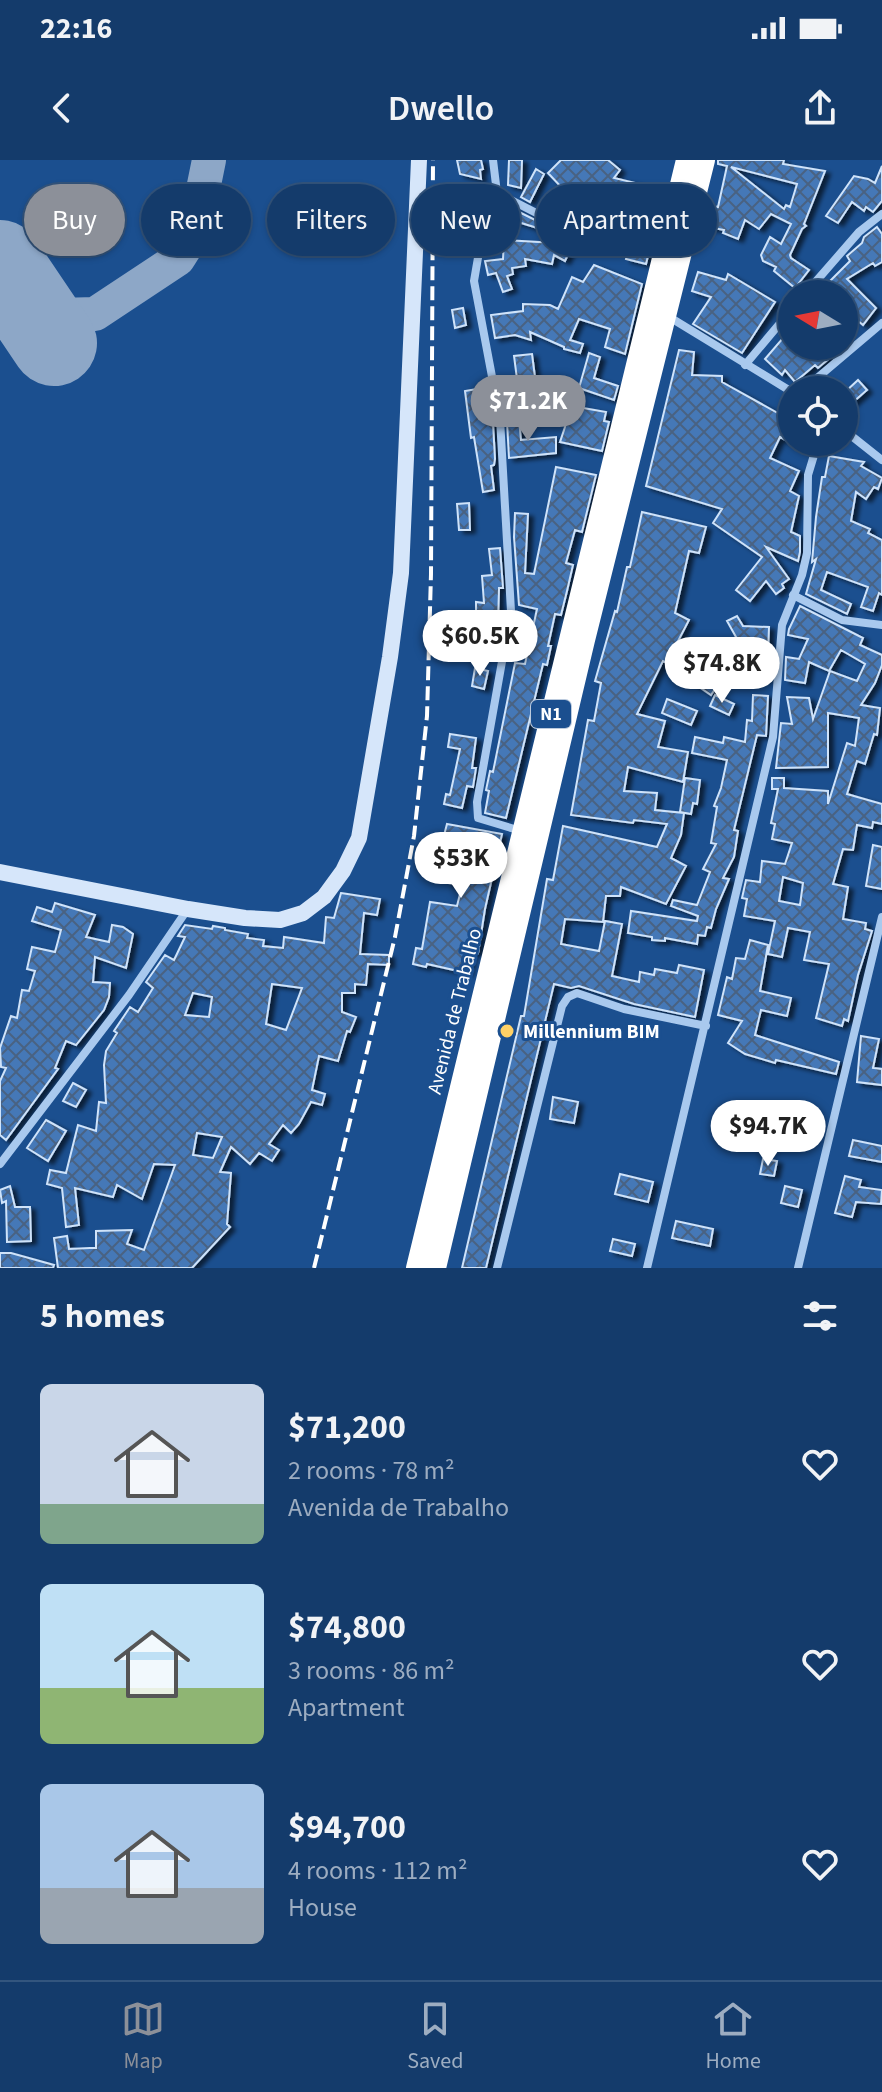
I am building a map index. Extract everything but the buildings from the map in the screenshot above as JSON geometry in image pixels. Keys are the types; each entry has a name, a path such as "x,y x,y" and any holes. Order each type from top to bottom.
{"highway":[{"name":"Avenida de Trabalho","path":"658,311 687,160"},
{"name":"Avenida de Trabalho","path":"417,1268 439,1214 658,311 704,160"},
{"name":"Avenida de Trabalho","path":"490,1001 522,831 583,615"},
{"name":"Avenida de Trabalho","path":"435,1268 439,1214"}],"street":[{"path":"0,872 188,909 280,920 303,913 324,897 343,871 359,838 401,573 419,160"},
{"path":"493,160 496,184"},
{"path":"817,280 859,232 882,214"},
{"path":"478,256 474,281 500,419 511,611 477,802 478,818 522,831"},
{"path":"658,311 778,384"},
{"path":"820,376 882,323"},
{"path":"745,365 778,326"},
{"path":"858,441 882,460"},
{"path":"647,1268 773,737 781,637 807,553 808,475 814,456"},
{"path":"793,595 842,620 882,625"},
{"path":"0,1164 129,995 188,909"},
{"path":"798,1268 882,917"},
{"path":"497,1268 562,1006 568,997 577,993 624,1009 706,1026"}],"taxiway":[{"path":"28,305 58,315 95,314 178,259 194,234 209,160"}],"runway":[{"path":"0,263 54,343"}],"railway":[{"path":"314,1268 395,937 414,836 427,716 431,574 433,160"}],"place":[{"name":"Millennium BIM","path":"507,1031"}]}
